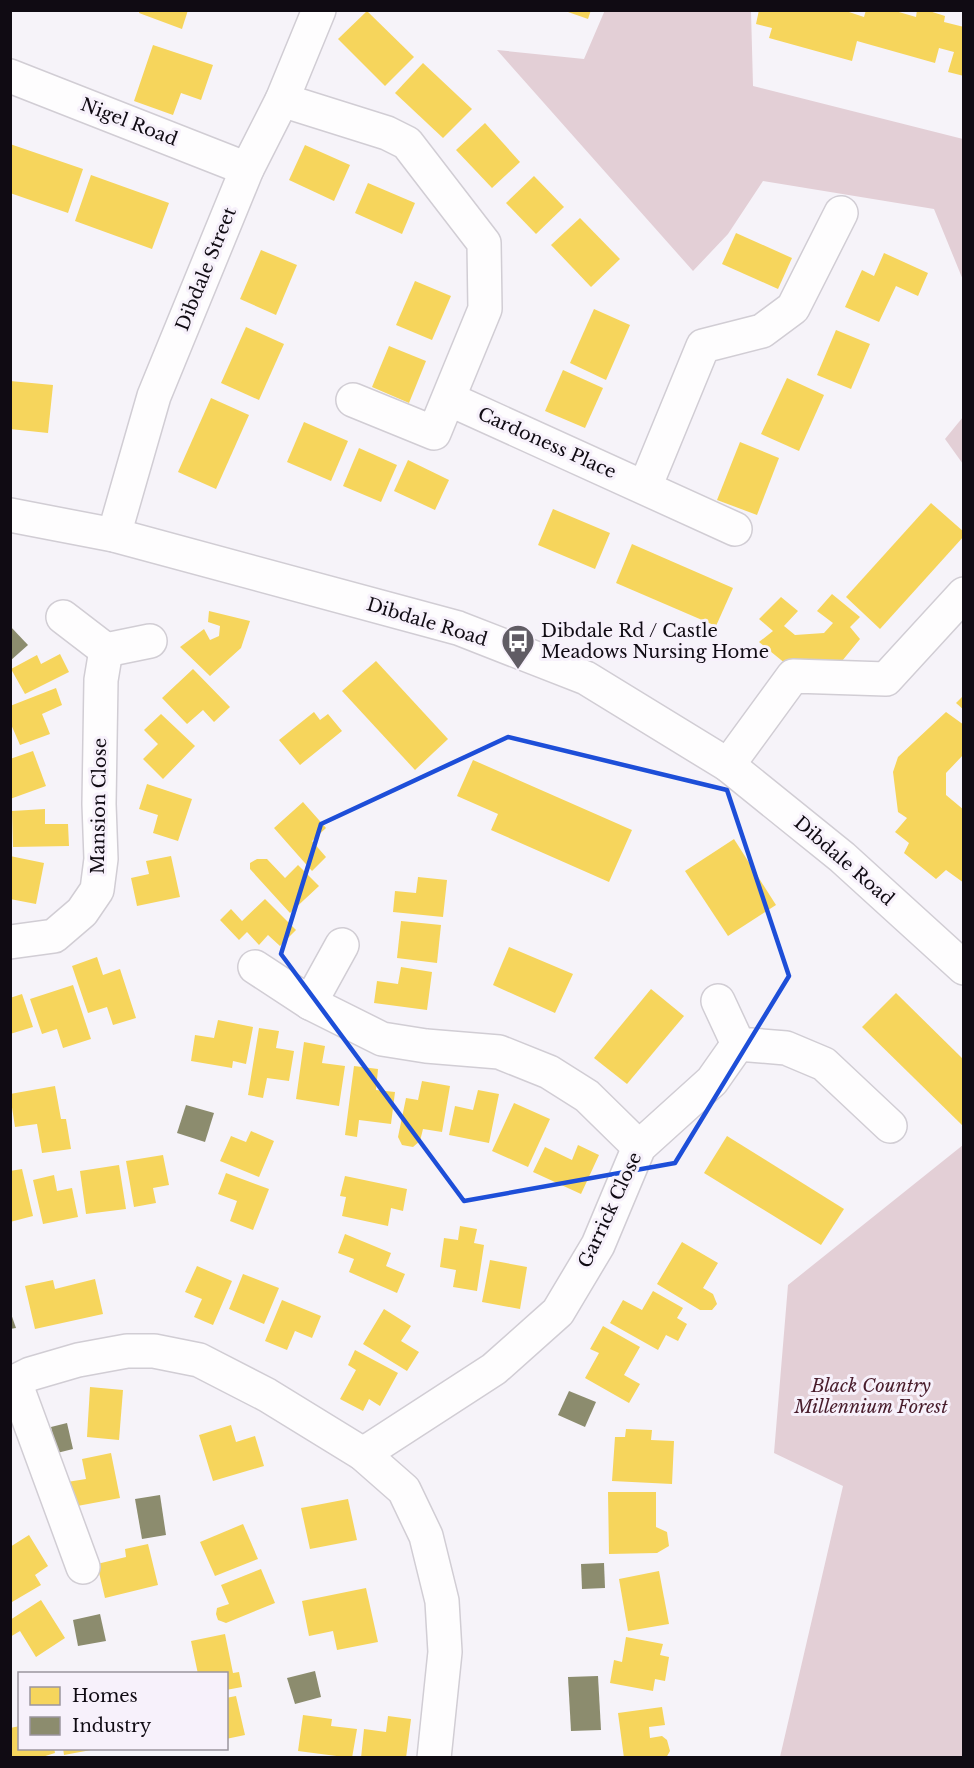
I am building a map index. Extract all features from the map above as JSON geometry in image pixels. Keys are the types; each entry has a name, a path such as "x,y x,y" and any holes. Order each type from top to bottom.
{"street":[{"name":"Dibdale Street","path":"114,535 154,396 247,169 282,100 319,10"},
{"name":"Nigel Road","path":"10,76 247,169"},
{"path":"282,100 387,133 407,143 484,243 484,309 450,399 434,433 353,400"},
{"path":"645,487 703,346 762,331 793,308 841,213"},
{"name":"Cardoness Place","path":"450,399 735,529"},
{"name":"Dibdale Road","path":"10,515 114,535 458,628 586,678 728,765 842,857 963,968"},
{"path":"728,765 793,676 885,679 963,594"},
{"path":"63,617 106,650 150,641"},
{"name":"Mansion Close","path":"10,942 54,936 82,912 97,890 101,859 99,804 101,680 106,650"},
{"path":"310,1003 342,945"},
{"path":"255,967 310,1003 382,1039 426,1046 499,1052 549,1072 587,1096 639,1147"},
{"path":"718,1001 738,1044 786,1048 824,1064 890,1126"},
{"name":"Garrick Close","path":"363,1454 494,1369 558,1312 598,1245 639,1147 712,1081 738,1044"},
{"path":"83,1567 13,1383 30,1374 78,1360 127,1351 154,1351 199,1360 267,1395 363,1454 404,1490 426,1536 442,1601 445,1652 434,1758"}],"highlighted area":[{"path":"508,737 727,790 789,976 675,1163 464,1201 281,954 321,824"}],"green space":[{"path":"605,10 751,11 753,86 963,139 963,280 934,209 763,181 728,234 693,271 497,50 584,59"},
{"path":"963,417 963,464 945,439"},
{"name":"Black Country Millennium Forest","path":"963,1145 963,1757 780,1757 843,1486 774,1453 788,1285"}],"building: Homes":[{"path":"140,10 188,10 182,29 139,13"},
{"path":"568,10 591,10 588,19 568,12"},
{"path":"759,10 843,10 864,17 866,10 892,10 916,17 917,10 926,10 945,16 944,22 964,27 964,76 948,72 954,52 939,48 935,63 857,41 852,61 769,38 772,28 756,24"},
{"path":"367,11 414,57 385,86 338,39"},
{"path":"153,45 213,65 201,100 181,93 173,115 134,101"},
{"path":"423,63 472,109 443,138 395,93"},
{"path":"485,123 520,162 492,188 456,150"},
{"path":"10,144 83,169 68,213 10,193"},
{"path":"305,145 350,165 334,201 289,180"},
{"path":"91,175 169,203 152,249 75,221"},
{"path":"534,176 564,207 536,234 506,203"},
{"path":"368,183 415,203 402,234 355,213"},
{"path":"580,218 620,259 591,287 551,245"},
{"path":"736,233 792,258 778,289 722,264"},
{"path":"261,250 297,265 276,315 240,299"},
{"path":"884,253 928,273 918,296 896,286 879,322 845,307 862,270 874,276"},
{"path":"415,281 451,296 432,340 396,325"},
{"path":"594,309 630,325 606,380 570,363"},
{"path":"246,327 284,344 259,400 221,383"},
{"path":"836,330 870,344 851,389 817,375"},
{"path":"389,346 426,361 409,403 372,387"},
{"path":"563,370 603,388 585,428 545,411"},
{"path":"787,378 824,395 799,451 761,434"},
{"path":"10,381 53,385 48,433 10,429"},
{"path":"211,398 249,415 216,489 178,472"},
{"path":"304,422 348,441 331,481 287,462"},
{"path":"740,442 779,458 757,515 717,500"},
{"path":"359,448 397,465 381,502 343,486"},
{"path":"408,460 449,480 435,510 394,491"},
{"path":"931,503 964,532 964,536 880,629 846,597"},
{"path":"553,509 610,533 595,569 538,545"},
{"path":"632,544 733,588 716,626 616,583"},
{"path":"832,594 860,617 850,627 860,639 842,661 786,664 759,642 773,631 759,619 781,597 798,611 784,626 795,635 824,633 833,623 817,611"},
{"path":"209,611 250,621 241,648 210,676 180,647 204,629 210,640 219,636 220,626 208,622"},
{"path":"60,654 69,672 25,694 11,669 37,655 41,664"},
{"path":"376,661 448,739 415,770 342,691"},
{"path":"193,669 230,707 214,722 203,710 187,724 162,698"},
{"path":"56,688 62,705 42,714 50,734 20,745 10,722 10,706"},
{"path":"964,695 964,710 956,703"},
{"path":"314,712 320,720 328,714 342,731 300,765 279,740"},
{"path":"946,712 964,725 964,754 946,773 946,795 964,810 964,883 946,870 936,879 904,853 909,843 895,832 907,818 898,812 893,772 898,757"},
{"path":"161,714 195,746 163,779 143,759 158,744 144,730"},
{"path":"33,751 46,786 10,799 10,759"},
{"path":"473,760 632,830 609,882 491,830 498,814 457,796"},
{"path":"147,784 192,799 178,841 153,833 158,815 139,809"},
{"path":"303,802 326,828 312,841 326,857 312,871 274,828"},
{"path":"45,809 45,824 68,824 69,846 13,847 12,811"},
{"path":"734,839 776,905 728,936 685,871"},
{"path":"10,856 44,863 36,904 10,899"},
{"path":"171,856 180,897 137,906 131,878 149,874 146,861"},
{"path":"257,859 267,859 285,878 298,865 319,886 290,913 250,869 250,863"},
{"path":"418,877 447,880 443,917 393,912 395,891 416,893"},
{"path":"265,899 296,930 280,946 268,935 259,945 247,932 239,940 220,920 231,909 242,921"},
{"path":"401,921 441,925 437,963 397,958"},
{"path":"509,947 573,974 555,1013 493,985"},
{"path":"97,957 103,975 120,969 136,1018 113,1025 107,1007 88,1013 72,966"},
{"path":"401,967 432,972 427,1010 374,1003 377,981 398,984"},
{"path":"73,985 91,1039 63,1048 57,1029 42,1034 30,999"},
{"path":"651,989 684,1016 627,1084 594,1058"},
{"path":"896,993 964,1060 964,1127 862,1027"},
{"path":"22,994 33,1027 10,1034 10,998"},
{"path":"218,1020 253,1027 246,1064 233,1061 232,1068 191,1061 195,1035 214,1038"},
{"path":"259,1028 279,1031 276,1048 294,1051 289,1081 267,1078 263,1098 248,1095"},
{"path":"304,1042 325,1046 322,1063 345,1066 339,1106 296,1099"},
{"path":"354,1066 378,1069 376,1090 395,1092 391,1124 359,1120 357,1137 345,1135"},
{"path":"422,1081 450,1086 442,1132 423,1129 420,1141 413,1147 402,1145 398,1137 406,1098 418,1100"},
{"path":"55,1086 61,1119 66,1119 71,1149 42,1153 37,1124 15,1127 10,1094"},
{"path":"478,1090 499,1094 489,1143 449,1135 455,1106 473,1110"},
{"path":"514,1103 550,1119 528,1167 492,1151"},
{"path":"251,1131 274,1141 259,1177 220,1161 231,1136 246,1142"},
{"path":"727,1136 844,1209 821,1245 704,1173"},
{"path":"578,1145 599,1155 581,1194 533,1172 545,1147 572,1160"},
{"path":"163,1155 169,1185 153,1188 156,1203 134,1207 126,1161"},
{"path":"119,1165 126,1209 86,1214 80,1171"},
{"path":"22,1169 33,1216 10,1222 10,1171"},
{"path":"226,1173 269,1189 253,1230 230,1221 237,1201 218,1194"},
{"path":"54,1175 57,1191 72,1188 78,1217 43,1224 33,1180"},
{"path":"345,1176 407,1189 403,1211 391,1208 388,1226 342,1216 346,1197 340,1196"},
{"path":"460,1226 477,1229 474,1243 484,1245 477,1291 453,1287 456,1270 440,1267 444,1238 458,1240"},
{"path":"345,1234 391,1253 386,1266 405,1274 397,1293 349,1272 354,1259 338,1253"},
{"path":"682,1242 718,1263 703,1288 713,1294 717,1304 712,1310 700,1310 657,1284"},
{"path":"490,1260 527,1267 520,1309 482,1302"},
{"path":"197,1266 232,1281 213,1325 194,1317 202,1299 185,1292"},
{"path":"243,1274 279,1288 264,1324 229,1309"},
{"path":"95,1279 103,1314 35,1329 25,1286 53,1280 55,1289"},
{"path":"653,1291 683,1308 677,1318 687,1324 678,1341 666,1335 658,1350 610,1323 623,1300 642,1310"},
{"path":"282,1300 321,1316 312,1338 295,1331 287,1350 265,1341"},
{"path":"384,1309 411,1326 401,1341 419,1352 407,1371 363,1344"},
{"path":"603,1326 640,1347 624,1375 640,1384 629,1403 585,1378 599,1353 590,1349"},
{"path":"355,1350 398,1373 380,1406 369,1399 363,1411 340,1399 356,1370 348,1365"},
{"path":"90,1387 123,1390 119,1440 87,1437"},
{"path":"231,1425 236,1442 255,1436 264,1466 213,1481 199,1435"},
{"path":"626,1429 652,1430 651,1440 674,1441 672,1484 612,1481 615,1437 625,1437"},
{"path":"111,1453 120,1498 72,1507 67,1482 86,1479 82,1459"},
{"path":"608,1492 656,1492 656,1527 667,1532 669,1546 657,1553 609,1554"},
{"path":"348,1499 357,1540 310,1549 301,1508"},
{"path":"243,1524 258,1559 215,1576 200,1542"},
{"path":"29,1535 48,1566 35,1575 41,1585 12,1602 10,1599 10,1547"},
{"path":"148,1544 158,1585 105,1598 97,1564 126,1557 125,1549"},
{"path":"261,1569 275,1603 226,1623 218,1620 217,1608 229,1604 221,1585"},
{"path":"659,1571 669,1624 628,1631 619,1579"},
{"path":"366,1588 378,1642 337,1650 333,1631 309,1636 302,1601"},
{"path":"41,1600 65,1638 36,1657 20,1631 10,1637 10,1620"},
{"path":"225,1634 233,1673 239,1672 242,1687 228,1690 228,1672 198,1672 191,1641"},
{"path":"626,1637 663,1644 660,1655 669,1657 665,1681 655,1679 653,1691 610,1683 614,1660 622,1662"},
{"path":"236,1696 245,1735 228,1739 228,1698"},
{"path":"662,1707 665,1725 649,1727 650,1738 662,1736 667,1740 670,1751 666,1758 624,1758 618,1713"},
{"path":"303,1715 332,1719 331,1726 357,1729 352,1758 298,1751"},
{"path":"388,1716 411,1719 406,1758 361,1758 364,1729 386,1732"},
{"path":"18,1726 18,1750 54,1750 55,1753 39,1758 10,1758 10,1728"},
{"path":"63,1750 91,1750 64,1755"}],"building: Industry":[{"path":"10,626 28,645 10,661"},
{"path":"186,1105 214,1113 205,1142 177,1133"},
{"path":"10,1311 16,1328 10,1329"},
{"path":"569,1391 596,1402 585,1427 558,1415"},
{"path":"67,1423 73,1449 57,1453 51,1427"},
{"path":"160,1495 166,1535 142,1539 135,1499"},
{"path":"604,1563 605,1588 582,1589 581,1564"},
{"path":"100,1614 106,1641 78,1646 73,1620"},
{"path":"315,1671 321,1697 295,1704 287,1678"},
{"path":"598,1676 601,1730 571,1731 568,1677"}],"place":[{"name":"Dibdale Rd / Castle Meadows Nursing Home","path":"518,670"}]}
